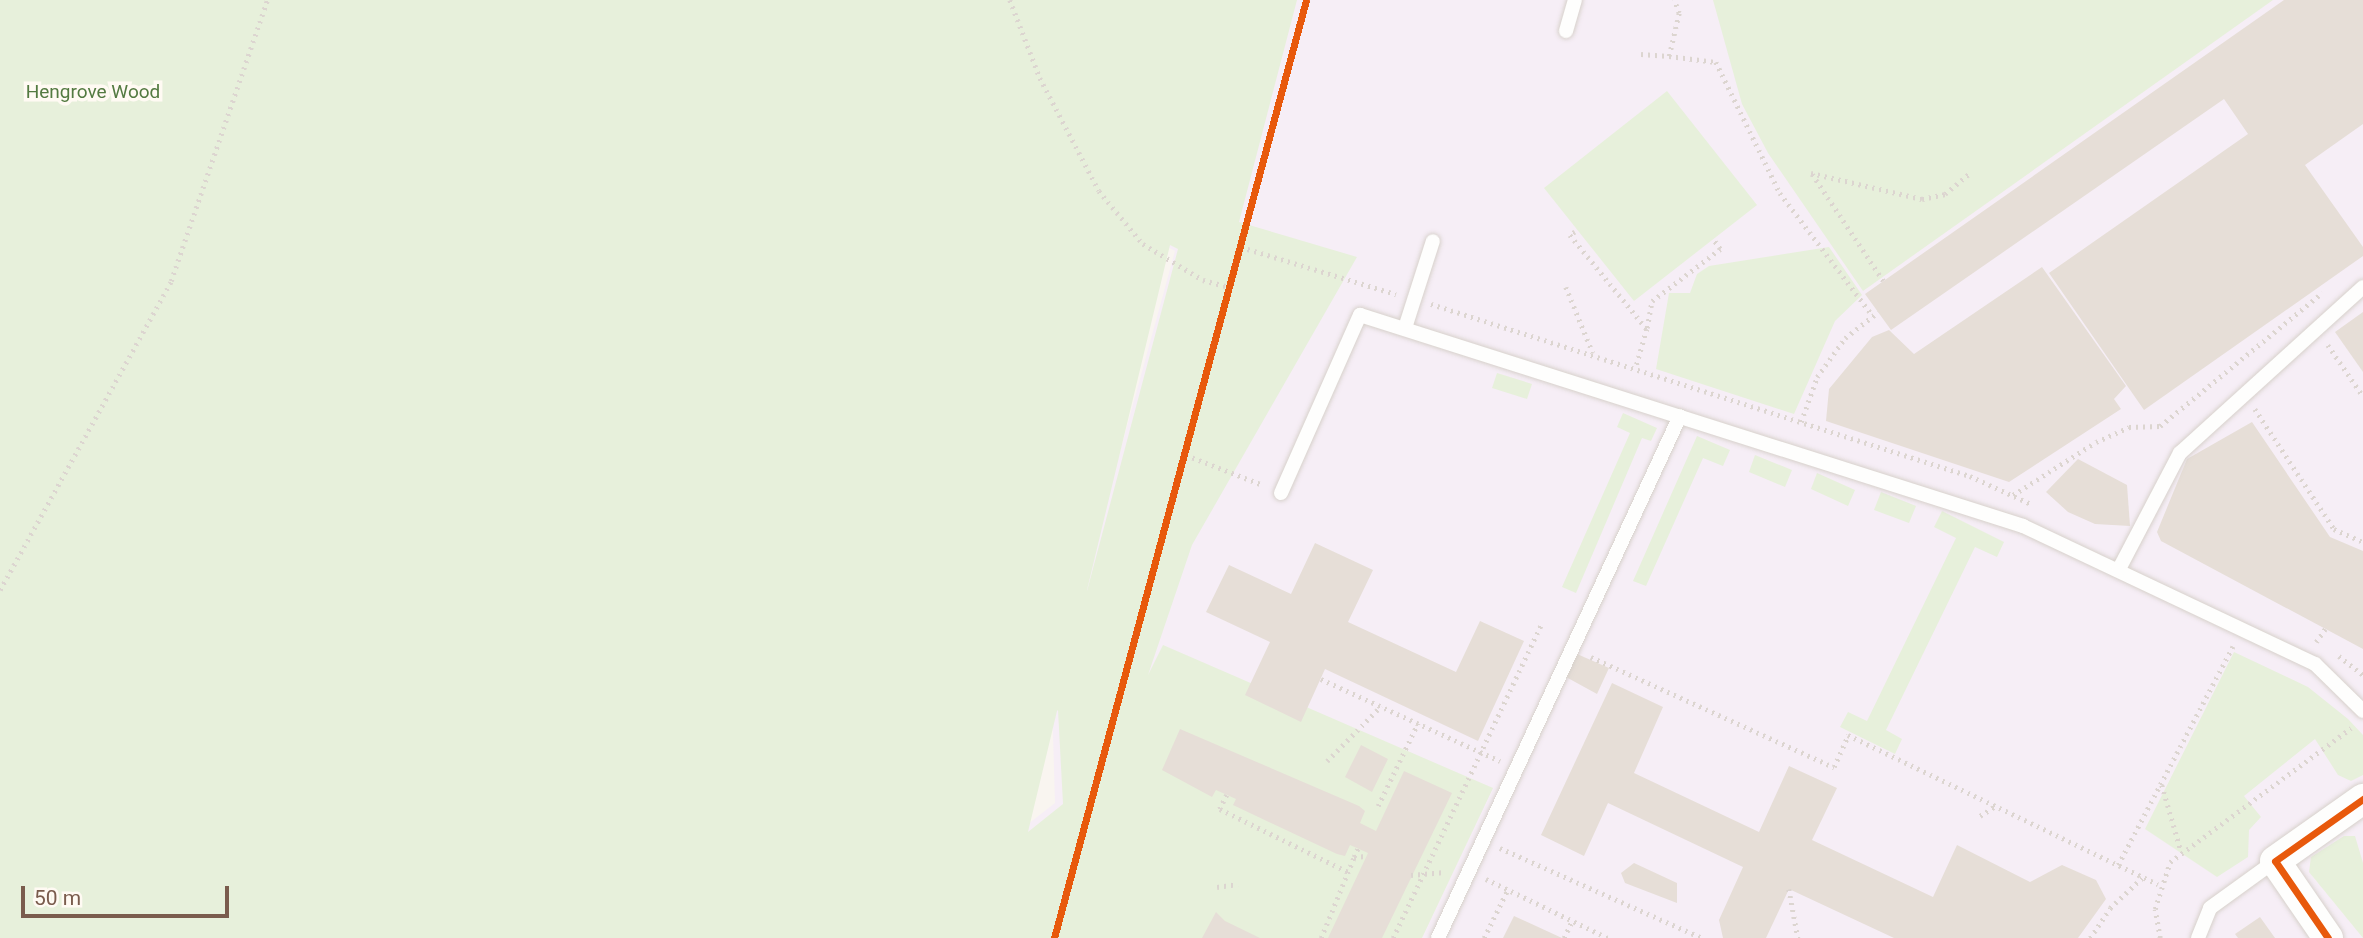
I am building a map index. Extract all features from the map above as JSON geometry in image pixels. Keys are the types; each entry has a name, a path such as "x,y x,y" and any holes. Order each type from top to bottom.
{"street":[{"path":"2328,938 2275,862 2363,799"}],"lane":[{"path":"1566,31 1575,0"},
{"path":"1405,328 1433,241"},
{"path":"2119,569 2180,453 2247,396 2363,287"},
{"path":"1281,493 1360,315 2023,526 2119,569 2315,664 2361,717"},
{"path":"1438,938 1680,416"},
{"path":"2198,938 2210,908 2275,862"}],"path":[{"path":"0,590 171,281 267,0"},
{"path":"1010,0 1040,78 1099,191 1143,244 1203,280 1230,287"},
{"path":"1669,56 1679,13 1674,0"},
{"path":"1641,54 1716,62 1780,193 1873,316"},
{"path":"1883,281 1811,173 1817,169 1871,192 1922,199 1945,194 1969,174"},
{"path":"1575,232 1570,235 1647,329"},
{"path":"1636,368 1652,301 1720,249 1713,239"},
{"path":"1241,247 1593,354 1988,483"},
{"path":"1566,286 1593,354"},
{"path":"2012,495 2096,442 2129,427 2160,426 2332,286"},
{"path":"1801,422 1817,377 1844,338 1878,312"},
{"path":"2317,328 2363,396"},
{"path":"2247,396 2334,529 2363,542"},
{"path":"1186,455 1281,493"},
{"path":"1970,477 1974,470"},
{"path":"1393,938 1542,623"},
{"path":"2118,865 2243,628"},
{"path":"2316,642 2325,629"},
{"path":"1572,649 1834,767 1849,735 2158,884"},
{"path":"1321,679 1517,769"},
{"path":"1327,761 1381,706"},
{"path":"2160,938 2158,884 2180,851 2361,717"},
{"path":"1378,806 1418,723"},
{"path":"2162,785 2180,851"},
{"path":"1227,794 1220,809 1348,872"},
{"path":"1980,816 1995,806"},
{"path":"1483,841 1702,938"},
{"path":"1321,938 1358,848"},
{"path":"1354,857 1366,856"},
{"path":"1411,875 1420,879 1445,872 1467,875 1608,938"},
{"path":"2090,938 2110,908 2143,877"},
{"path":"1217,887 1238,884"},
{"path":"1789,889 1798,938"},
{"path":"1485,938 1507,891"},
{"path":"1564,938 1572,921"}],"shaded area":[{"path":"1168,0 2363,0 2363,938 966,938 996,849 1055,803 1052,700 1175,251 1106,215"}],"green space":[{"name":"Hengrove Wood","path":"0,0 1297,0 1239,222 1357,257 1192,545 1148,675 1163,645 1493,788 1422,938 0,938","holes":["1170,245 1178,249 1087,591 1087,590","1057,711 1063,804 1028,832"]},
{"path":"1713,0 2273,0 1863,291 1768,153 1742,104"},
{"path":"1667,91 1757,205 1634,301 1544,188"},
{"path":"1829,247 1862,295 1835,321 1794,414 1656,369 1669,293 1690,293 1697,274 1709,266"},
{"path":"1497,373 1532,384 1527,399 1492,388"},
{"path":"1623,413 1657,428 1651,441 1642,438 1576,593 1562,587 1630,433 1617,427"},
{"path":"1697,436 1730,450 1723,466 1703,458 1646,586 1633,581"},
{"path":"1755,455 1792,470 1785,487 1749,472"},
{"path":"1817,473 1855,490 1848,506 1811,489"},
{"path":"1881,492 1916,506 1909,523 1874,510"},
{"path":"1942,511 2004,542 1997,557 1975,547 1886,730 1902,739 1895,754 1840,727 1848,712 1867,721 1956,538 1934,527"},
{"path":"2234,652 2308,687 2348,719 2363,735 2363,775 2351,781 2338,775 2315,739 2244,796 2261,817 2249,830 2248,857 2217,877 2145,829"},
{"path":"2344,836 2355,836 2363,863 2363,938 2309,872 2311,857"}],"building":[{"path":"2284,0 2363,0 2363,124 2305,165 2363,247 2363,256 2144,410 2049,273 2248,134 2224,99 1891,330 1865,294"},
{"path":"2042,267 2126,386 2114,399 2121,409 2009,482 1826,421 1829,389 1872,337 1889,330 1914,354"},
{"path":"2363,312 2363,372 2335,332"},
{"path":"2252,422 2330,537 2363,551 2363,649 2161,541 2157,532 2187,459"},
{"path":"2078,459 2127,485 2130,526 2095,524 2068,512 2046,492"},
{"path":"1315,543 1373,570 1348,622 1456,672 1480,621 1524,641 1478,741 1325,669 1301,722 1245,695 1270,642 1206,612 1229,565 1291,594"},
{"path":"1577,654 1609,668 1597,694 1566,677"},
{"path":"1612,683 1663,707 1634,773 1759,832 1789,766 1837,788 1812,840 1933,897 1957,845 2030,882 2062,865 2096,880 2106,899 2078,938 1894,938 1789,889 1766,938 1723,938 1719,920 1743,867 1608,803 1584,856 1541,835"},
{"path":"1180,729 1359,806 1365,811 1360,823 1376,831 1404,771 1452,793 1382,938 1328,938 1368,853 1350,845 1345,856 1337,854 1233,805 1236,799 1216,790 1212,797 1162,770"},
{"path":"1361,745 1388,759 1372,792 1345,777"},
{"path":"1634,863 1677,883 1677,903 1625,883 1621,873"},
{"path":"1216,912 1225,921 1260,938 1202,938"},
{"path":"1514,916 1562,938 1503,938"},
{"path":"2260,917 2275,938 2238,938 2235,934"}],"cycle path":[{"path":"1054,938 1306,0"},
{"path":"2328,938 2275,861 2363,799"}]}
